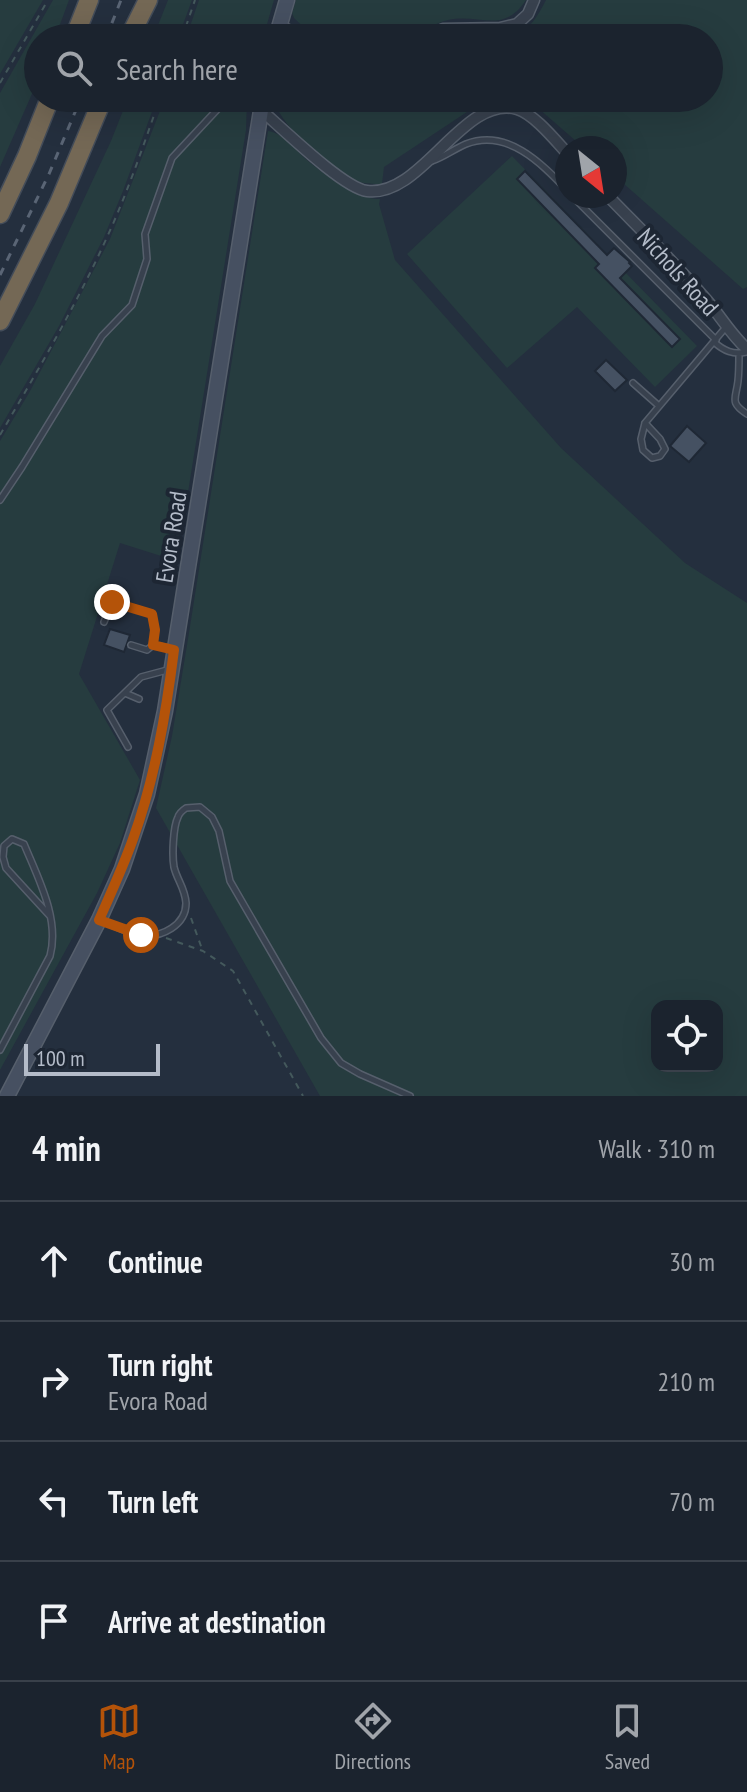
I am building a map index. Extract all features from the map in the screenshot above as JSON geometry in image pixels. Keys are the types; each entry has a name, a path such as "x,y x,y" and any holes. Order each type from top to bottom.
{"highway":[{"path":"78,24 86,0"},
{"path":"134,24 145,0"},
{"path":"0,214 44,112"},
{"path":"0,321 59,203 97,112"}],"street":[{"path":"280,24 287,0"},
{"path":"517,24 528,14 534,0"},
{"name":"Evora Road","path":"7,1096 99,920 122,869 145,803 172,668 261,112"},
{"path":"270,112 329,169 356,188 368,191 384,190 408,178 473,120 489,112"},
{"path":"522,112 555,140"},
{"name":"Nichols Road","path":"620,208 694,285 744,352"}],"lane":[{"path":"0,500 102,336 132,305 147,259 145,234 172,158 215,112"},
{"path":"424,164 468,143 499,140 511,144 555,177"},
{"path":"584,208 724,350 744,352 734,399 738,408 747,414"},
{"path":"645,423 665,449 660,456 652,458 643,450 641,439 645,423 726,327"},
{"path":"633,383 659,406"},
{"path":"104,622 112,602 152,614 155,630 153,645 147,650 131,645"},
{"path":"153,645 174,650"},
{"path":"128,747 107,710 141,677 172,668"},
{"path":"125,693 139,699"},
{"path":"99,920 141,935 156,935 180,922 186,906 183,887 174,868 174,837 178,815 186,808 200,807 212,817 219,831 230,881 321,1038 341,1063 410,1096"},
{"path":"0,1050 50,956 53,943 50,916 42,888 24,844 12,839 4,846 6,868 50,916"}],"path":[{"path":"34,24 48,0"},
{"path":"187,24 195,0"},
{"path":"0,83 24,42"},
{"path":"0,435 102,248 155,112"},
{"path":"186,906 203,951"},
{"path":"156,935 203,951 233,971 303,1096"}],"green space":[{"path":"0,0 43,0 29,24 24,24 24,33 0,74"},
{"path":"53,0 69,0 60,24 39,24"},
{"path":"168,0 192,0 183,24 159,24"},
{"path":"199,0 274,0 267,24 191,24"},
{"path":"296,0 526,0 517,11 500,20 460,19 437,24 300,24 292,13"},
{"path":"546,0 747,0 747,287 743,289 627,187 627,136 570,136 543,112 723,112 723,24 531,24"},
{"path":"24,51 24,112 0,167 0,93"},
{"path":"122,112 152,112 104,237 59,326 0,428 0,366 35,304"},
{"path":"160,112 247,112 177,561 120,543 79,674 140,780 120,843 97,893 0,1070 0,441 29,393 110,239"},
{"path":"279,112 467,112 384,167 382,184 357,181 347,176 307,145"},
{"path":"268,131 285,139 308,161 342,185 362,195 380,199 395,260 561,448 685,563 747,603 747,1096 320,1096 156,808 172,736"},
{"path":"512,156 555,200 555,208 563,208 697,346 655,387 577,307 507,368 407,254"}],"building":[{"path":"525,171 555,202 555,208 561,208 607,255 614,248 630,262 632,266 620,278 680,339 672,347 595,268 599,264 517,179"},
{"path":"606,360 627,380 615,391 595,371"},
{"path":"687,426 706,443 689,462 670,446"},
{"path":"110,629 130,635 124,652 104,645"}],"railway":[{"path":"112,24 121,0"},
{"path":"0,275 75,112"}],"route":[{"path":"112,602 152,614 155,630 153,645 174,650 159,744 147,794 134,838 99,920 141,935"}]}
